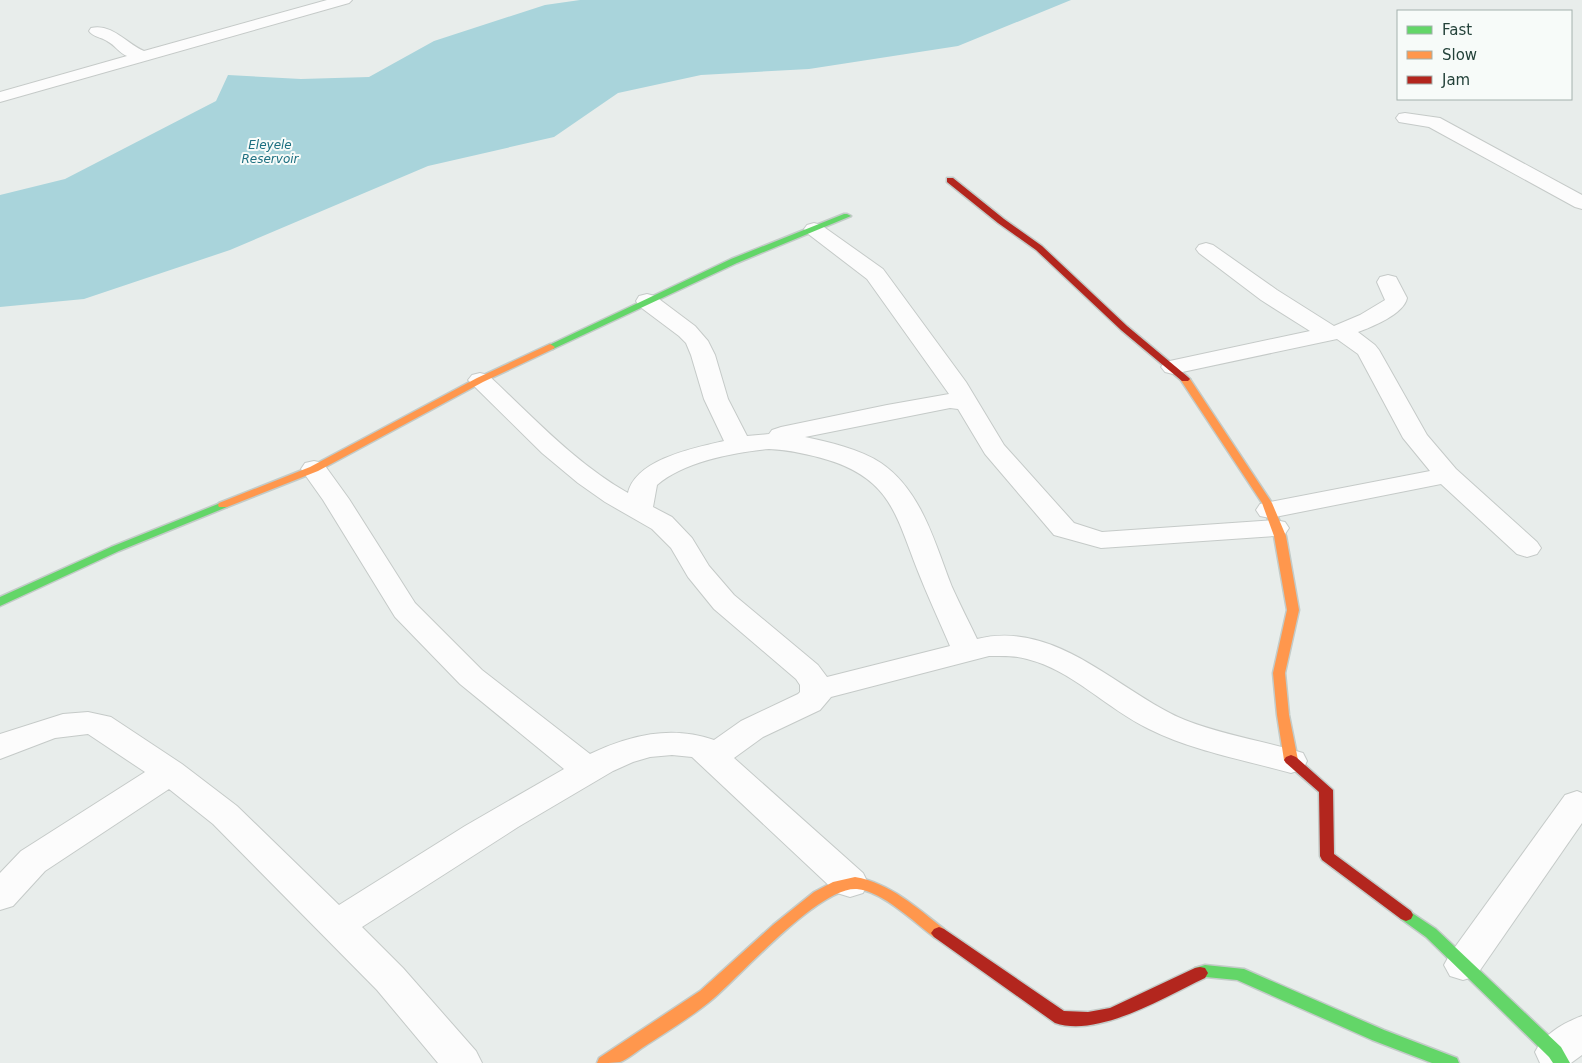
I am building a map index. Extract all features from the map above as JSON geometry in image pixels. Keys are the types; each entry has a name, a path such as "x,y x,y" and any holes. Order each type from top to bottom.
{"street":[{"path":"0,97 144,57 275,12 344,0"},
{"path":"97,31 114,38 127,50 144,57"},
{"path":"1405,118 1434,122 1582,203"},
{"path":"950,180 1001,221 1039,248 1124,328 1184,378 1273,519 1280,536 1293,610 1279,673 1283,715 1291,761"},
{"path":"0,602 115,549 314,469 480,380 734,261 847,216"},
{"path":"814,229 875,274 966,402 994,449 1064,529 1101,540 1273,519 1447,475"},
{"path":"1206,249 1269,295 1367,350 1416,438 1447,475 1527,548"},
{"path":"1173,367 1336,332 1368,320 1395,303 1396,298 1388,282"},
{"path":"647,301 687,331 696,341 704,355 716,399 747,443"},
{"path":"480,380 551,448 587,477 614,496 662,523 682,544 698,571 724,602 807,672 816,684 816,695 809,702 762,723 712,758"},
{"path":"639,510 644,483 675,463 747,443 887,412 950,401 966,402"},
{"path":"747,443 808,444 872,469 888,483 914,522 935,580 968,651"},
{"path":"314,469 336,499 405,610 471,677 588,770"},
{"path":"816,690 968,651 1005,644 1026,647 1056,658 1160,722 1196,736 1291,761 1326,790 1327,856 1431,932 1463,965 1566,1049"},
{"path":"0,747 34,733 88,721 100,725 170,772 225,815 390,979 462,1063"},
{"path":"335,926 527,804 588,770 611,758 642,747 675,742 702,748 850,883"},
{"path":"0,896 33,861 170,772"},
{"path":"1463,965 1577,804"},
{"path":"605,1063 674,1019 719,986 806,905 834,888 850,883 864,884 884,894 1061,1018 1088,1019 1112,1014 1184,979 1205,971 1239,974 1378,1035 1451,1063"}],"water":[{"name":"Eleyele Reservoir","path":"580,0 1071,0 958,46 809,69 701,75 618,93 554,137 428,166 230,250 84,299 0,307 0,195 65,179 216,101 228,75 301,79 369,77 434,41 545,5"}],"traffic: fast":[{"path":"550,347 734,261 847,216"},
{"path":"0,602 115,549 223,505"},
{"path":"1406,915 1431,933 1555,1052 1562,1063"},
{"path":"1200,973 1205,971 1239,974 1378,1035 1451,1063"}],"traffic: slow":[{"path":"223,505 314,469 480,380 550,347"},
{"path":"1185,379 1267,503 1280,536 1293,610 1279,673 1283,715 1291,760"},
{"path":"605,1063 706,996 799,911 819,896 838,886 855,883 876,889 898,902 939,933"}],"traffic: jam":[{"path":"950,180 1001,221 1039,248 1124,328 1185,379"},
{"path":"1291,760 1326,790 1327,856 1406,915"},
{"path":"939,933 1061,1018 1088,1019 1112,1014 1200,973"}]}
